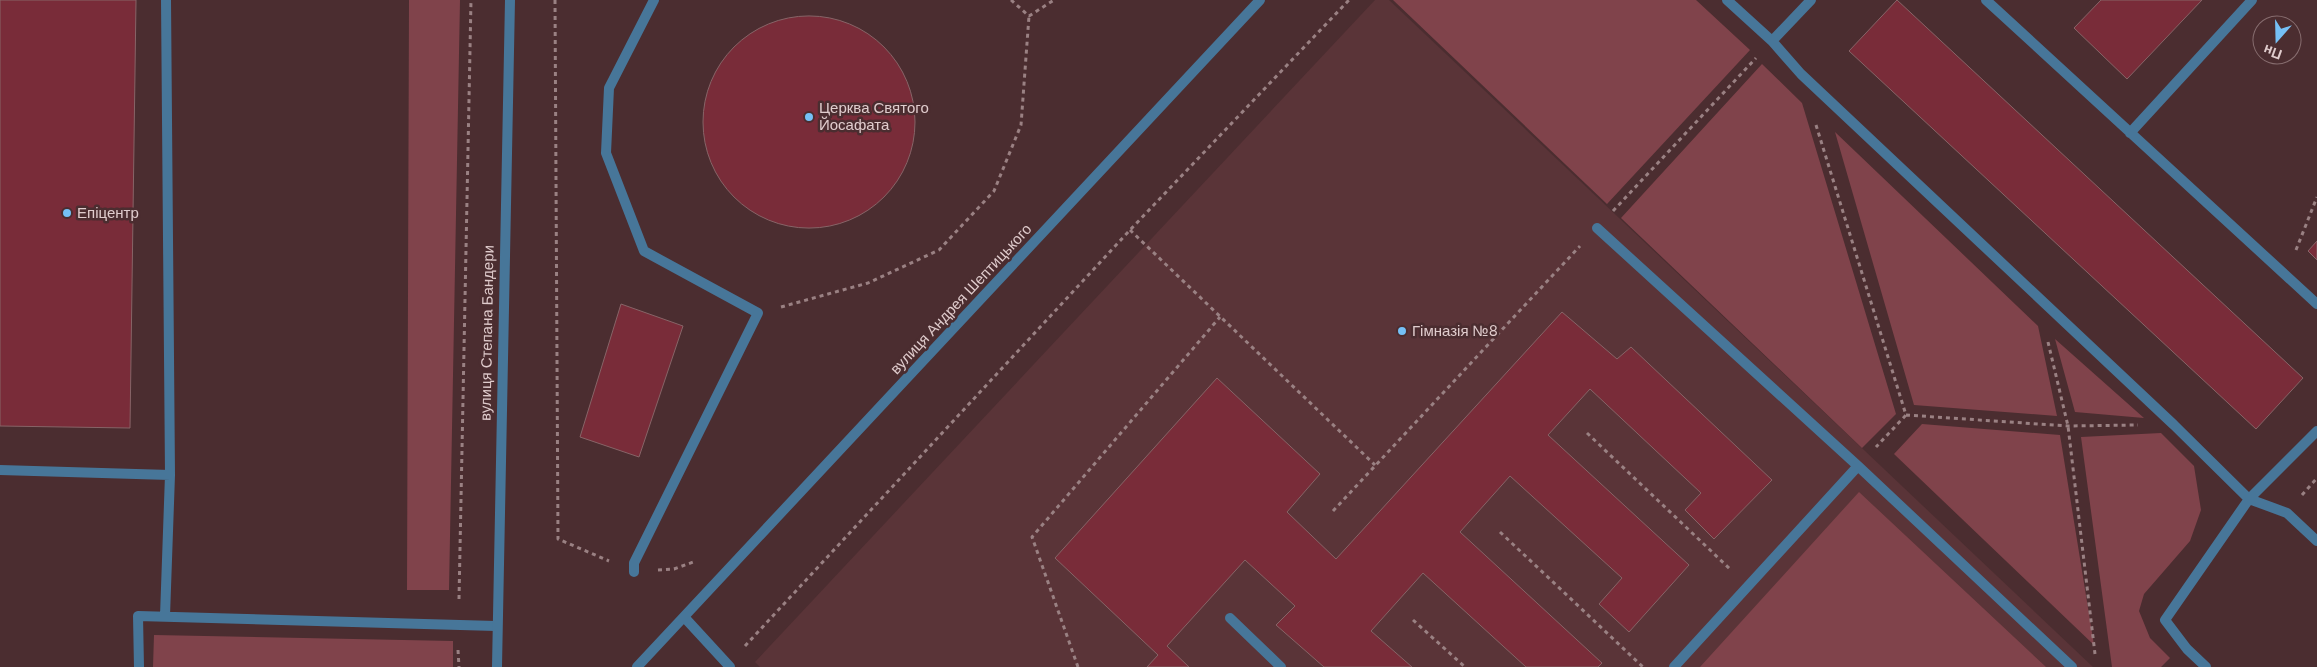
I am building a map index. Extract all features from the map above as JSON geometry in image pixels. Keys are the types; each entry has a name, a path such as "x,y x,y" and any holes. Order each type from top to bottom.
{"street":[{"path":"165,616 170,475 166,0"},
{"name":"вулиця Степана Бандери","path":"496,667 510,0"},
{"path":"634,572 634,563 758,314 644,250 606,152 609,88 654,0"},
{"name":"вулиця Андрея Шептицького","path":"637,667 685,618 1260,0"},
{"path":"1726,0 1772,41 1801,74 2174,425 2249,499 2287,513 2317,541"},
{"path":"1772,41 1810,0"},
{"path":"1986,0 2317,304"},
{"path":"2130,133 2252,0"},
{"path":"1597,228 1858,466 2072,667"},
{"path":"2206,667 2187,649 2165,620 2249,499 2317,431"},
{"path":"1674,667 1747,585 1858,466"},
{"path":"0,470 170,475"},
{"path":"139,667 138,616 496,626"},
{"path":"685,618 729,666"},
{"path":"1230,618 1281,667"}],"path":[{"path":"459,667 458,625 471,0"},
{"path":"556,0 558,539 634,572 674,569 696,561"},
{"path":"1011,0 1029,16"},
{"path":"1029,16 1054,0"},
{"path":"729,666 1130,230 1348,0"},
{"path":"758,314 868,283 940,250 994,190 1021,125 1029,16"},
{"path":"1333,512 1772,41"},
{"path":"1815,121 1906,415"},
{"path":"2286,276 2317,197"},
{"path":"1130,230 1375,465"},
{"path":"2038,297 2068,426 2096,657"},
{"path":"1078,667 1032,537 1220,317"},
{"path":"1906,415 2068,426 2174,425"},
{"path":"1858,466 1906,415"},
{"path":"1587,433 1747,585"},
{"path":"1500,532 1643,667"},
{"path":"1413,620 1465,667"}],"shaded area":[{"path":"409,0 460,0 449,590 407,590"},
{"name":"Гімназія №8","path":"1375,0 1389,0 2093,667 760,667 755,662"},
{"path":"1393,0 1696,0 1750,50 1607,204"},
{"path":"1762,64 1802,103 1896,414 1862,448 1621,218"},
{"path":"1835,132 2038,326 2057,416 1914,405"},
{"path":"2055,339 2144,418 2075,412"},
{"path":"1922,424 2060,435 2094,645 1894,454"},
{"path":"2161,433 2194,466 2201,510 2190,541 2144,594 2139,611 2150,638 2170,658 2161,667 2112,667 2081,437"},
{"path":"1859,492 2046,667 1700,667"},
{"path":"154,635 453,641 453,667 153,667"}],"building":[{"name":"Епіцентр","path":"0,0 136,0 130,428 0,426"},
{"path":"1897,0 2303,378 2256,429 1849,51"},
{"path":"2101,0 2202,0 2127,79 2074,28"},
{"name":"Церква Святого Йосафата","path":"799,16 819,16 840,20 859,28 877,40 891,54 903,72 911,91 915,122 911,153 903,172 891,190 877,204 859,216 840,224 819,228 799,228 778,224 759,216 741,204 727,190 715,172 707,153 703,132 703,112 707,91 715,72 727,54 741,40 759,28 778,20"},
{"path":"2317,241 2317,260 2308,251"},
{"path":"621,304 683,326 639,457 580,437"},
{"path":"1562,312 1617,359 1631,347 1772,480 1714,539 1685,510 1701,493 1590,389 1548,435 1689,565 1629,632 1599,604 1622,578 1510,476 1460,532 1602,663 1598,667 1526,667 1423,573 1371,631 1412,667 1324,667 1276,625 1295,606 1245,560 1167,646 1189,667 1147,667 1158,655 1055,558 1217,378 1320,474 1287,512 1336,559"}],"place":[{"name":"Церква Святого Йосафата","path":"809,117"},
{"name":"Епіцентр","path":"67,213"},
{"name":"Гімназія №8","path":"1402,331"}]}
